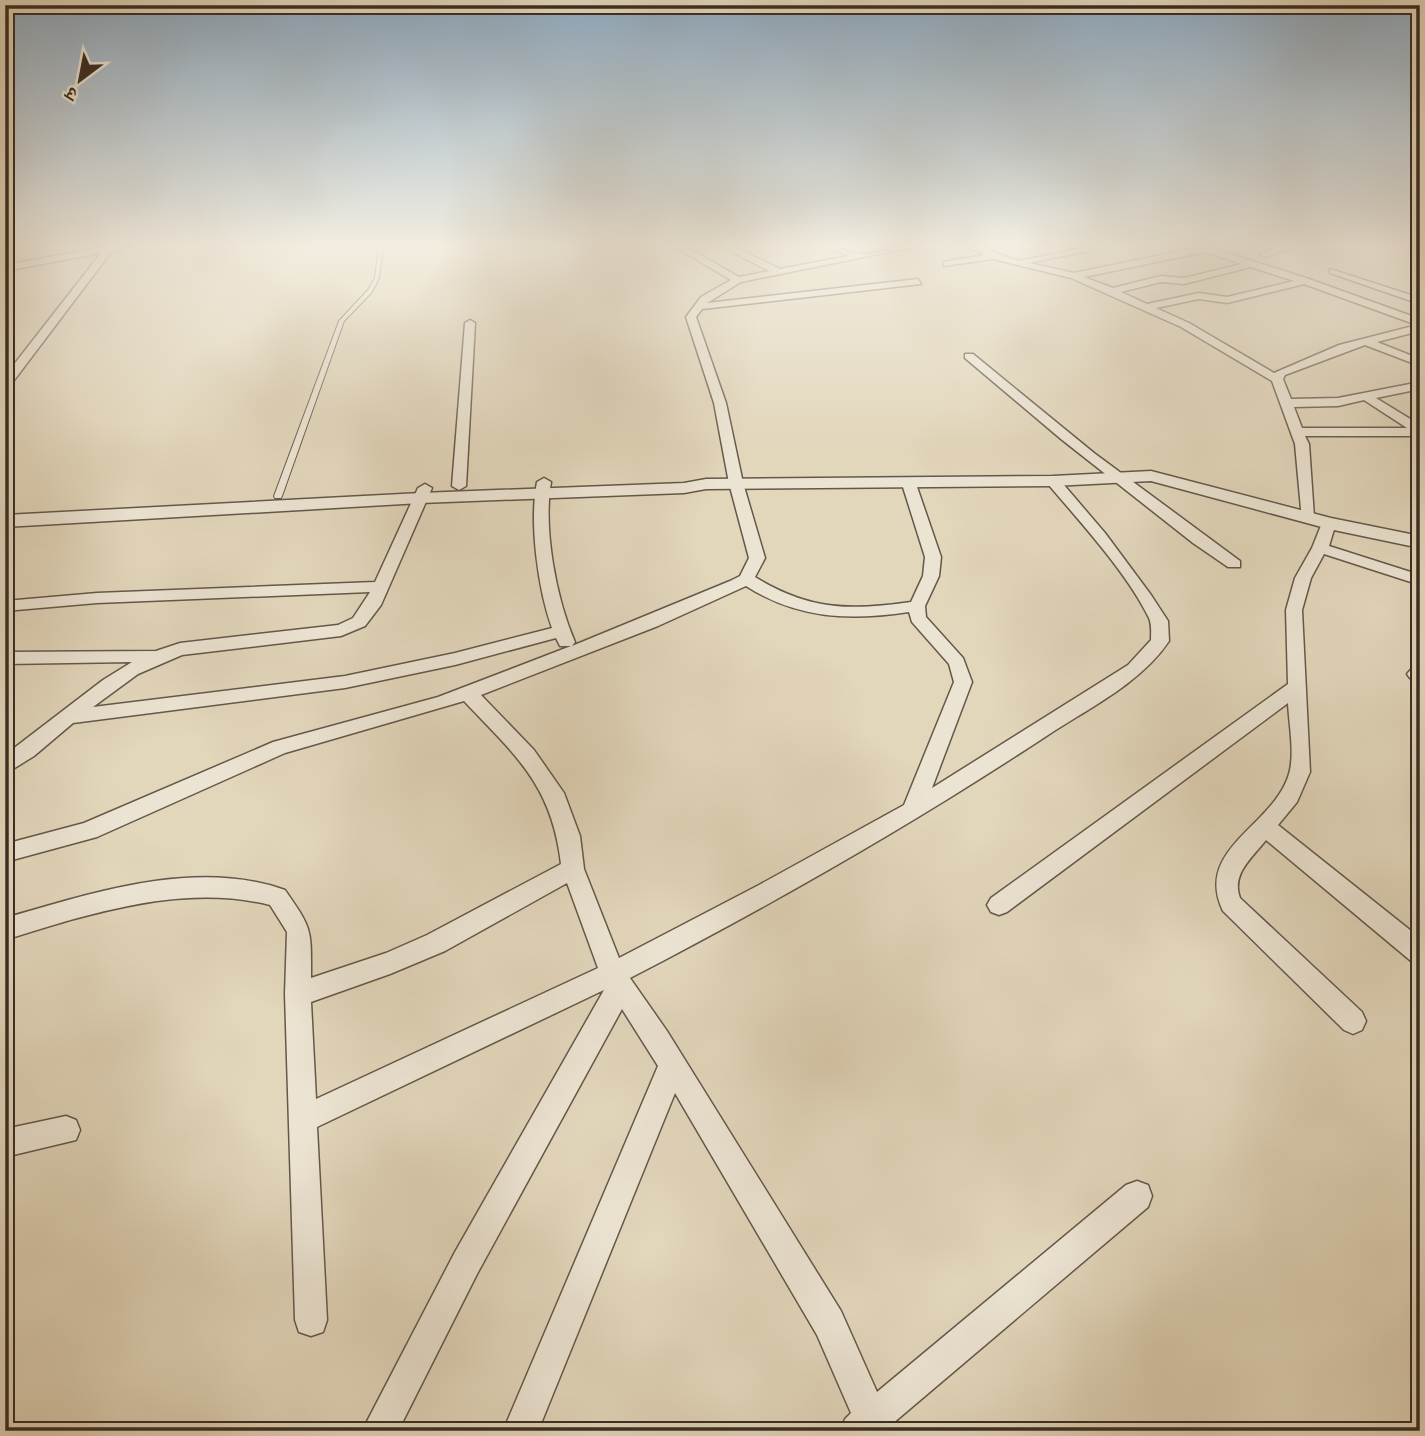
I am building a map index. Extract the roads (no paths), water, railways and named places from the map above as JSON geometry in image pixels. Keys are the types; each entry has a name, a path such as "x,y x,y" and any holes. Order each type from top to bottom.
{"street":[{"path":"5,384 62,311"},
{"path":"5,852 89,831 222,770 280,747 467,692 652,622 746,579 757,558 736,483 720,403 691,317 695,311"},
{"path":"1154,311 1277,379 1302,444 1307,517"},
{"path":"1382,311 1420,326"},
{"path":"459,486 470,323"},
{"path":"1277,379 1280,373 1320,354 1420,326"},
{"path":"1368,341 1420,363"},
{"path":"969,356 1114,478 1167,515 1203,545 1234,564"},
{"path":"1286,403 1338,402 1420,385"},
{"path":"1367,397 1420,432"},
{"path":"1297,432 1420,432"},
{"path":"5,510 278,496 423,493 459,486 684,488 736,483 909,484 1152,476 1329,523 1420,542"},
{"path":"305,1118 620,987 1134,669 1160,641 1158,621 1100,536 1053,481"},
{"path":"909,484 921,528 933,557 931,576 917,606 918,618 957,662 963,682 914,807"},
{"path":"5,521 543,487"},
{"path":"543,487 550,589 561,631 572,653"},
{"path":"5,766 117,679 156,656 180,649 341,630 367,615 423,493"},
{"path":"1329,523 1321,548 1303,578 1294,610 1300,772 1290,796 1229,869 1225,888 1231,904 1353,1021"},
{"path":"1321,548 1420,580"},
{"path":"746,579 768,594 807,610 855,615 917,606"},
{"path":"5,606 97,598 380,587"},
{"path":"70,717 345,682 456,659 561,631"},
{"path":"5,658 156,656"},
{"path":"999,905 1298,686"},
{"path":"467,692 527,755 554,793 569,836 573,869 620,987 665,1053 829,1323 869,1427 1137,1196"},
{"path":"1264,825 1420,953"},
{"path":"299,994 390,963 436,943 573,869"},
{"path":"5,929 138,897 195,889 233,888 277,897 299,930 311,1320"},
{"path":"379,1431 466,1263 620,987"},
{"path":"520,1431 665,1053"},
{"path":"5,1143 66,1130"}],"lane":[{"path":"278,496 342,321 351,311"}]}
